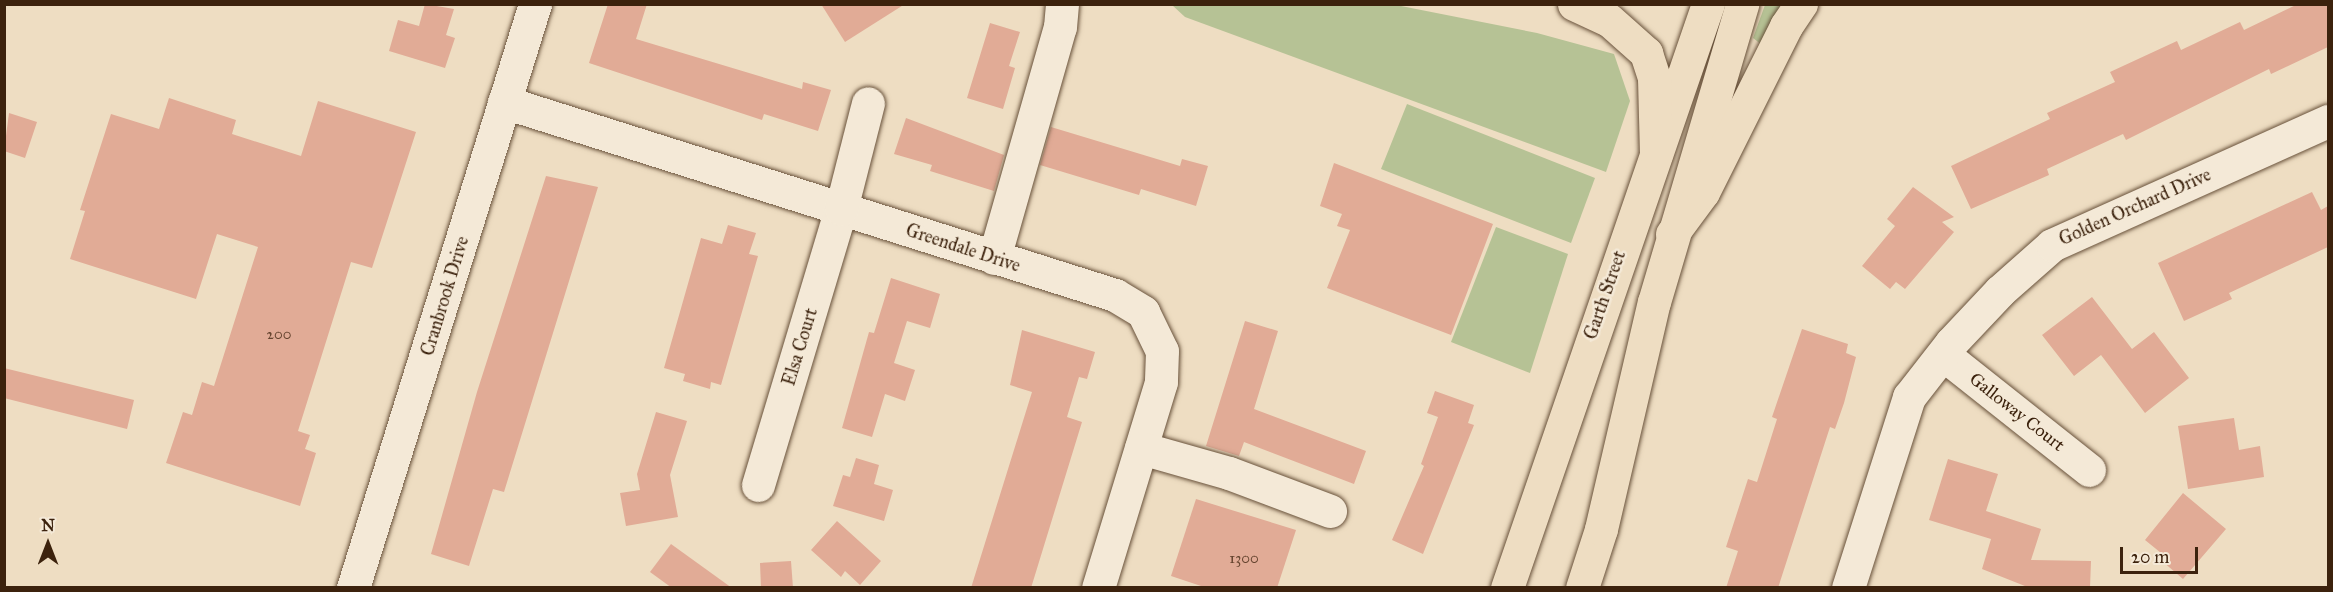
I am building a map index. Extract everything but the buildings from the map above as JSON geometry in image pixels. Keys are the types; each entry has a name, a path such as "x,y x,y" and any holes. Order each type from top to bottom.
{"main road":[{"path":"1574,4 1609,20 1646,53 1654,78 1656,154"},
{"name":"Garth Street","path":"1507,588 1708,4"},
{"path":"1582,588 1600,529 1672,234 1742,4"},
{"path":"1672,234 1703,192 1786,27 1801,4"}],"street":[{"name":"Cranbrook Drive","path":"353,588 535,4"},
{"path":"994,258 1060,27 1062,4"},
{"name":"Greendale Drive","path":"504,102 1115,296 1143,312 1162,351 1161,382 1098,588"},
{"name":"Elsa Court","path":"758,485 841,209 868,103"},
{"name":"Golden Orchard Drive","path":"1848,588 1909,397 2000,291 2052,245 2328,121"},
{"name":"Galloway Court","path":"1944,355 2090,470"},
{"path":"1141,448 1229,473 1330,511"}],"green space":[{"path":"1172,5 1396,5 1537,33 1614,54 1630,101 1606,172 1185,17"},
{"path":"1765,5 1785,5 1762,45 1753,38"},
{"path":"1407,104 1595,178 1571,243 1381,169"},
{"path":"1496,227 1568,254 1530,373 1451,342"}]}
